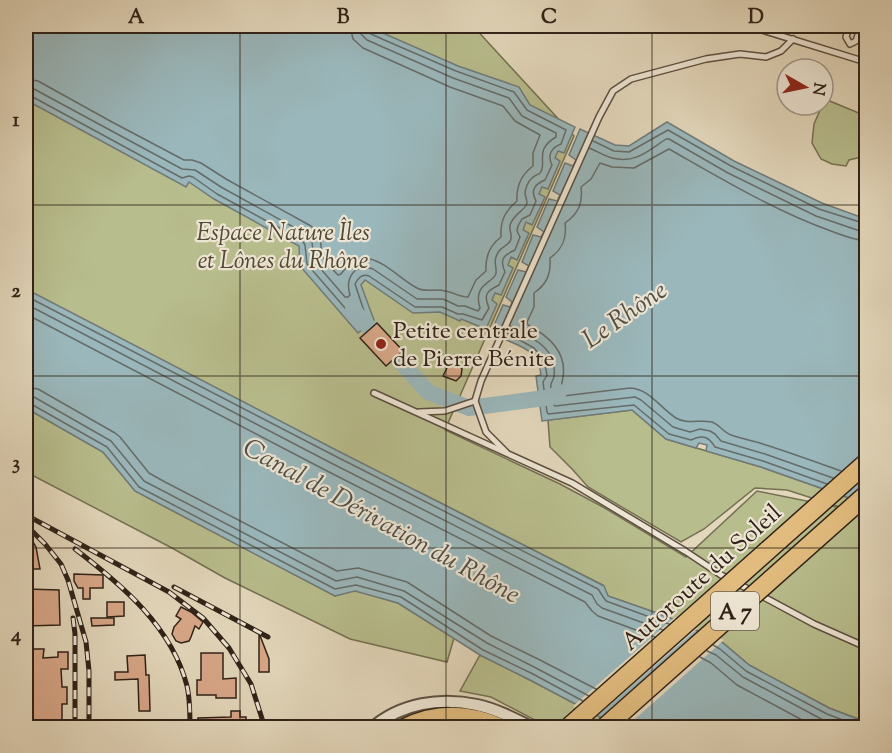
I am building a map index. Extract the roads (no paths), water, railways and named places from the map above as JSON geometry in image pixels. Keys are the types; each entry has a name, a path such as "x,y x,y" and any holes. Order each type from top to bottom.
{"highway":[{"name":"Autoroute du Soleil","path":"568,728 867,463"},
{"name":"Autoroute du Soleil","path":"604,728 867,495"},
{"path":"405,728 432,718 450,716 479,719 501,728"}],"street":[{"path":"372,728 397,712 417,705 440,701 478,705 502,713 533,728"}],"lane":[{"path":"749,26 867,62"},
{"path":"847,55 850,44 846,37 849,26"},
{"path":"850,44 856,41 861,26"},
{"path":"506,452 486,432 475,401 481,381 599,117 613,91 631,79 706,59 740,54 766,57 781,51 793,39"},
{"path":"374,393 572,483 721,574 814,624 867,647"},
{"path":"417,412 446,411 475,401"}],"water":[{"path":"26,26 367,26 458,66 519,87 530,105 575,127 564,153 558,151 555,158 560,161 548,189 542,187 539,194 545,197 532,225 526,222 523,230 529,233 517,260 511,257 508,265 513,268 501,295 495,293 492,300 497,304 486,329 440,312 413,313 365,280 361,285 374,320 358,333 300,266 299,246 214,199 189,182 186,187 26,100"},
{"path":"667,122 734,161 822,203 866,219 866,504 761,467 706,451 707,445 699,443 696,448 666,439 632,410 542,421 536,376 541,375 535,357 522,347 491,332 503,305 510,307 512,302 506,297 518,270 526,272 529,266 522,262 533,235 541,237 544,232 537,227 549,199 557,201 560,195 553,191 565,163 573,166 576,160 569,155 580,129 615,145 629,146"},
{"name":"Canal de Dérivation du Rhône","path":"26,289 604,586 608,596 668,617 723,643 749,665 829,708 866,722 866,727 619,727 480,655 398,603 355,591 335,596 135,491 103,452 26,408"}],"waterway":[{"name":"Le Rhône","path":"353,310 428,392 469,408 552,397 559,392"}],"railway":[{"path":"26,515 169,592 203,618 229,648 251,684 265,728"},
{"path":"26,525 61,564 68,580 86,642 89,671 89,728"},
{"path":"75,549 110,577 143,609 170,645 187,686 190,728"},
{"path":"174,587 268,637"},
{"path":"73,618 75,728"}],"place":[{"name":"Petite centrale de Pierre Bénite","path":"381,344"}],"park label":[{"name":"Espace Nature Îles et Lônes du Rhône","path":"283,246"}]}
